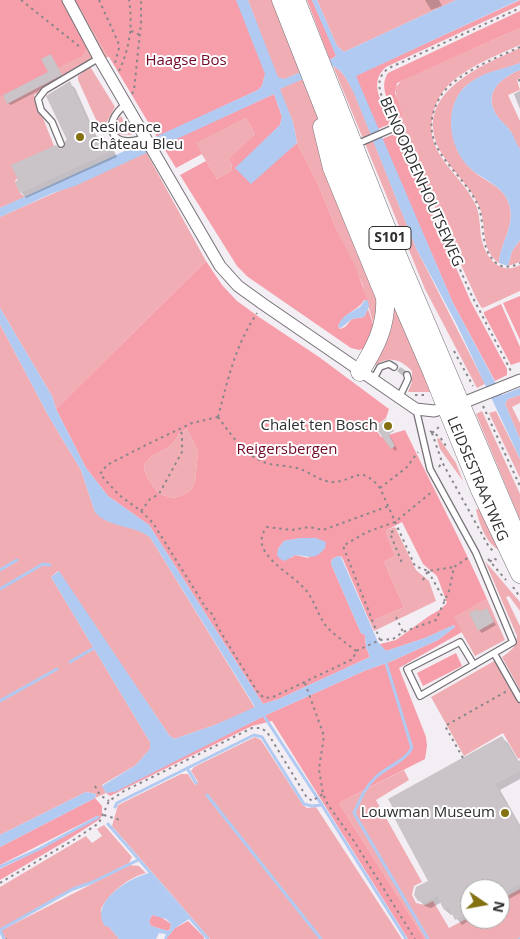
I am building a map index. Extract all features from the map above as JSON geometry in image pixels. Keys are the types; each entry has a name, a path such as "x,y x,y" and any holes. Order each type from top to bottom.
{"main road":[{"name":"S101","path":"281,0 317,73 360,143 396,252 453,405"},
{"name":"S101","path":"296,0 317,73 383,259 453,405"},
{"path":"317,73 322,128 332,168 385,297 385,317 366,376"},
{"name":"LEIDSESTRAATWEG","path":"453,405 520,544"},
{"name":"LEIDSESTRAATWEG","path":"453,405 480,490 513,580"}],"street":[{"path":"68,0 99,58 220,266 238,286 416,409"},
{"path":"453,405 505,385 516,376"},
{"name":"LEIDSESTRAATWEG","path":"416,409 434,411 453,405"}],"lane":[{"path":"61,144 52,122 41,110 38,99 45,90 99,58"},
{"path":"126,104 117,112 113,121 112,126 115,136 125,142 132,142 146,137"},
{"path":"360,143 396,127"},
{"path":"366,376 380,367 389,364 394,366"},
{"path":"399,398 408,379 407,375"},
{"path":"416,409 430,469 476,554 512,642 474,665 420,696 407,670 460,642 474,665"},
{"path":"494,653 520,699"}],"path":[{"path":"21,0 88,54 99,58"},
{"path":"99,0 118,42 119,48 113,80"},
{"path":"113,80 128,51 131,31 129,0"},
{"path":"126,104 134,90 140,34 141,0"},
{"name":"BENOORDENHOUTSEWEG","path":"516,376 471,294 379,88 379,80 389,68 520,8"},
{"path":"131,31 140,34"},
{"path":"520,47 478,66 448,88 440,97 432,128 436,145 444,160 460,179 478,207 483,223 484,241 489,254 495,262 504,267 520,264"},
{"path":"520,80 520,83"},
{"path":"218,417 238,347 246,330 263,304"},
{"path":"482,394 520,486"},
{"path":"218,417 192,423 179,429 107,465 100,474 119,496 141,511 153,524 206,608 213,615 217,626 257,691 264,698 273,697 305,684 353,659 356,651 366,646 379,641 393,639 403,632 436,620 445,601 454,567"},
{"path":"218,417 234,440 252,457 268,464 299,469 320,479 332,482 358,474 371,477 380,488 389,506 415,566 428,570 454,567 476,554"},
{"path":"141,511 150,500 159,494 182,452 182,434 179,429"},
{"name":"LEIDSESTRAATWEG","path":"432,433 442,462 489,547 497,555"},
{"path":"380,488 406,468 418,452"},
{"path":"379,641 342,546 367,532 395,522 439,486"},
{"path":"356,651 324,624 304,587 270,558 263,548 261,539 263,531 267,527 292,530 309,527 323,530 389,506"},
{"path":"399,528 390,533 402,563"},
{"name":"LEIDSESTRAATWEG","path":"496,560 493,558 490,562 513,580 520,597"},
{"path":"423,580 428,570"},
{"path":"428,570 445,601"},
{"path":"396,617 403,632"},
{"path":"305,684 324,736 319,768 323,794 328,805 352,838 415,939"},
{"path":"462,758 445,726 513,687"},
{"path":"0,883 75,839 99,822 104,815 109,801 124,790 252,728 261,728 267,732 306,796 312,801 323,794"},
{"path":"95,786 100,795 109,801"},
{"path":"104,815 120,820"}],"green space":[{"name":"Haagse Bos","path":"0,0 246,0 262,38 248,0 272,0 302,72 284,79 110,56 34,95 54,146 15,181 20,193 25,197 0,208"},
{"path":"0,0 61,0 87,47 82,56 39,77 43,85 7,104 3,95 0,97"},
{"name":"Haagse Bos","path":"75,0 236,0 265,74 262,86 258,90 157,137"},
{"path":"307,0 312,0 334,50 336,56 330,60"},
{"path":"317,0 456,0 344,52 337,46"},
{"path":"520,0 520,5 386,67 380,74 377,87 378,94 392,123 378,129 355,76"},
{"path":"520,11 520,28 397,83 395,93 403,115 397,118 386,96 384,84 388,73"},
{"path":"520,28 520,45 461,74 443,92 437,102 432,119 432,133 435,146 475,203 482,241 487,253 495,264 501,267 513,268 520,265 520,291 483,308 477,300 422,179 397,118 403,115 395,88 401,81"},
{"path":"520,48 520,63 489,73 471,82 462,90 452,112 453,137 463,160 476,173 498,188 509,204 511,219 499,263 493,258 486,244 483,219 478,204 442,154 434,134 434,116 441,100 452,86 485,64"},
{"path":"333,66 343,74 354,92 416,248 485,384 477,388 425,289"},
{"path":"88,68 91,68 115,107 103,129 97,122 78,80 78,76"},
{"path":"520,70 520,78 517,80 520,90 508,95 520,121 520,149 511,131 496,114 492,99 496,87 506,77"},
{"path":"304,78 318,114 319,126 378,294 375,330 362,283 317,182 297,143 293,122 279,89"},
{"path":"274,94 282,117 280,125 236,168 275,161 297,143 356,268 368,301 364,300 344,317 338,326 340,329 345,327 352,319 364,317 368,309 375,330 366,348 359,350 351,348 248,277 237,266 180,175 206,161 217,179 231,171 232,164 229,159 255,134 246,118 196,143 202,154 176,168 162,145"},
{"path":"121,116 132,135 116,134 114,124"},
{"path":"246,118 255,134 230,159 232,164 231,171 217,179 195,143"},
{"path":"397,133 471,302 507,369 507,375 495,381 453,303 382,139"},
{"path":"146,152 206,261 56,409 52,396 0,308 0,217"},
{"path":"520,240 520,262 508,266 512,251"},
{"name":"Reigersbergen","path":"206,261 222,285 237,301 319,357 389,409 386,418 374,427 381,437 405,430 487,599 454,617 462,632 399,668 426,737 425,759 341,802 340,805 425,939 408,939 272,721 252,726 110,796 106,793 115,791 264,716 438,640 455,627 454,625 425,638 386,651 382,648 380,644 396,640 447,603 437,576 423,564 402,522 387,530 386,533 395,556 384,562 404,607 370,622 342,557 338,556 332,559 331,564 361,633 365,635 366,647 370,657 279,699 263,704 149,525 108,496 86,468 56,409","holes":["187,429 198,451 195,483 190,491 181,496 173,498 159,494 148,479 144,470 145,463 168,448 179,433","301,538 309,558 295,555 291,558 278,549 284,541"]},
{"path":"386,283 433,392 408,392 412,382 412,371 403,363 389,360 378,363 373,367 372,365"},
{"path":"520,296 520,340 503,303"},
{"path":"501,304 520,347 520,362 511,365 484,314 484,312"},
{"path":"0,324 48,415 81,470 95,512 107,521 141,531 150,537 255,708 215,725 174,739 169,735 58,571 51,577 150,742 150,749 136,765 102,785 106,793 95,798 96,794 86,792 0,835"},
{"path":"520,395 520,403 512,407 520,423 520,439 505,404 508,399"},
{"path":"482,411 520,494 520,520 476,414"},
{"path":"496,411 520,459 520,478 489,413"},
{"path":"187,429 198,451 195,483 190,491 181,496 173,498 159,494 148,479 144,470 145,463 168,448 179,433"},
{"path":"439,438 456,463 463,481 440,449 437,439"},
{"path":"481,507 500,551 487,539 482,528 476,510"},
{"path":"395,527 416,570 429,581 436,601 374,631 370,622 404,607 384,562 395,556 386,533 387,530"},
{"path":"485,561 520,602 520,611 509,596 506,597 520,626 520,690 502,657 516,643 517,636"},
{"path":"487,599 505,640 475,656 453,617"},
{"path":"456,653 462,666 423,686 417,673"},
{"path":"496,660 520,703 520,758 518,759 503,733 464,756 431,697"},
{"path":"255,737 261,740 303,805 307,808 316,807 402,939 210,939 112,826 118,805 181,774 188,774 195,785 198,782 191,771 194,767"},
{"path":"404,770 409,780 376,800 422,882 414,886 412,895 416,903 425,905 433,901 449,928 460,922 460,929 510,929 510,894 520,889 520,939 425,939 340,805 341,802"},
{"path":"95,798 102,806 100,819 0,880 0,869 98,817 0,865 0,847"},
{"path":"104,825 132,857 129,863 72,889 0,929 0,887 86,836 92,843 102,836 97,829"},
{"path":"129,865 139,866 146,873 132,878 120,887 109,897 101,909 102,918 119,939 5,939 0,931"},
{"path":"152,915 161,917 171,924 170,929 168,931 151,926 149,921"},
{"path":"188,921 204,939 166,939 175,928"}],"water":[{"path":"236,0 248,0 278,77 284,79 336,56 312,0 317,0 337,46 344,52 456,0 519,0 356,76 453,303 502,395 520,388 520,395 508,399 505,404 520,439 520,459 457,325 416,248 354,93 343,74 333,66 280,89 293,122 297,143 251,184 235,168 280,125 282,117 274,94 75,186 53,193 0,217 0,208 258,90 262,86 265,74"},
{"path":"520,63 520,70 506,77 496,87 492,99 496,114 512,134 520,149 520,240 512,251 508,266 499,263 511,219 509,204 498,188 471,169 463,160 457,149 451,125 455,101 462,90 483,75"},
{"path":"365,300 368,301 369,307 364,317 352,319 341,328 338,327 344,317 360,307"},
{"path":"0,308 52,396 56,409 86,468 108,496 149,525 263,704 279,699 370,657 366,647 365,635 361,633 331,564 332,559 338,556 341,557 378,642 386,651 425,638 454,625 455,627 438,640 264,716 115,792 106,793 102,786 136,765 150,749 150,742 51,577 59,571 169,735 174,739 215,725 255,707 150,537 136,530 107,521 95,512 81,470 48,415 0,324"},
{"path":"316,538 326,542 325,548 315,556 295,555 285,561 280,559 277,555 278,549 284,541"},
{"path":"86,792 96,794 95,798 0,847 0,835"},
{"path":"149,873 189,919 175,928 166,939 164,939 166,934 159,933 156,939 119,939 109,927 105,926 101,917 102,908 114,892 131,880","holes":["152,915 166,919 171,924 168,931 151,926 149,921"]}],"building":[{"path":"51,54 62,75 7,104 3,95 48,72 41,59"},
{"name":"Residence Château Bleu","path":"70,81 97,144 106,140 112,151 20,193 15,182 18,180 11,165 56,145 60,149 65,146 65,141 67,140 46,96"},
{"path":"386,419 392,428 387,431 395,446 391,449 375,427"},
{"path":"487,608 494,622 478,631 469,613 478,609 479,612"},
{"path":"502,736 517,762 520,760 520,771 495,784 520,829 520,884 510,890 510,879 460,879 460,918 455,920 448,908 444,910 437,896 425,903 418,901 414,895 416,887 428,881 390,810 392,806 388,799"}],"waterway":[{"path":"0,570 17,560"},
{"path":"0,589 43,564 50,565"},
{"path":"70,662 94,648"},
{"path":"386,663 412,748 405,757 372,781 354,813 428,939"},
{"path":"0,701 57,669"},
{"path":"264,716 406,939"},
{"path":"115,807 117,803 254,735 262,737 304,804 312,806 322,805"},
{"path":"187,768 196,783"},
{"path":"207,795 321,939"},
{"path":"0,867 39,849 98,817"},
{"path":"108,824 208,939"},
{"path":"0,930 73,889 93,882 138,860"},
{"path":"0,930 4,939"}],"place":[{"name":"Residence Château Bleu","path":"80,137"},
{"name":"Chalet ten Bosch","path":"388,426"},
{"name":"Louwman Museum","path":"505,813"}]}
